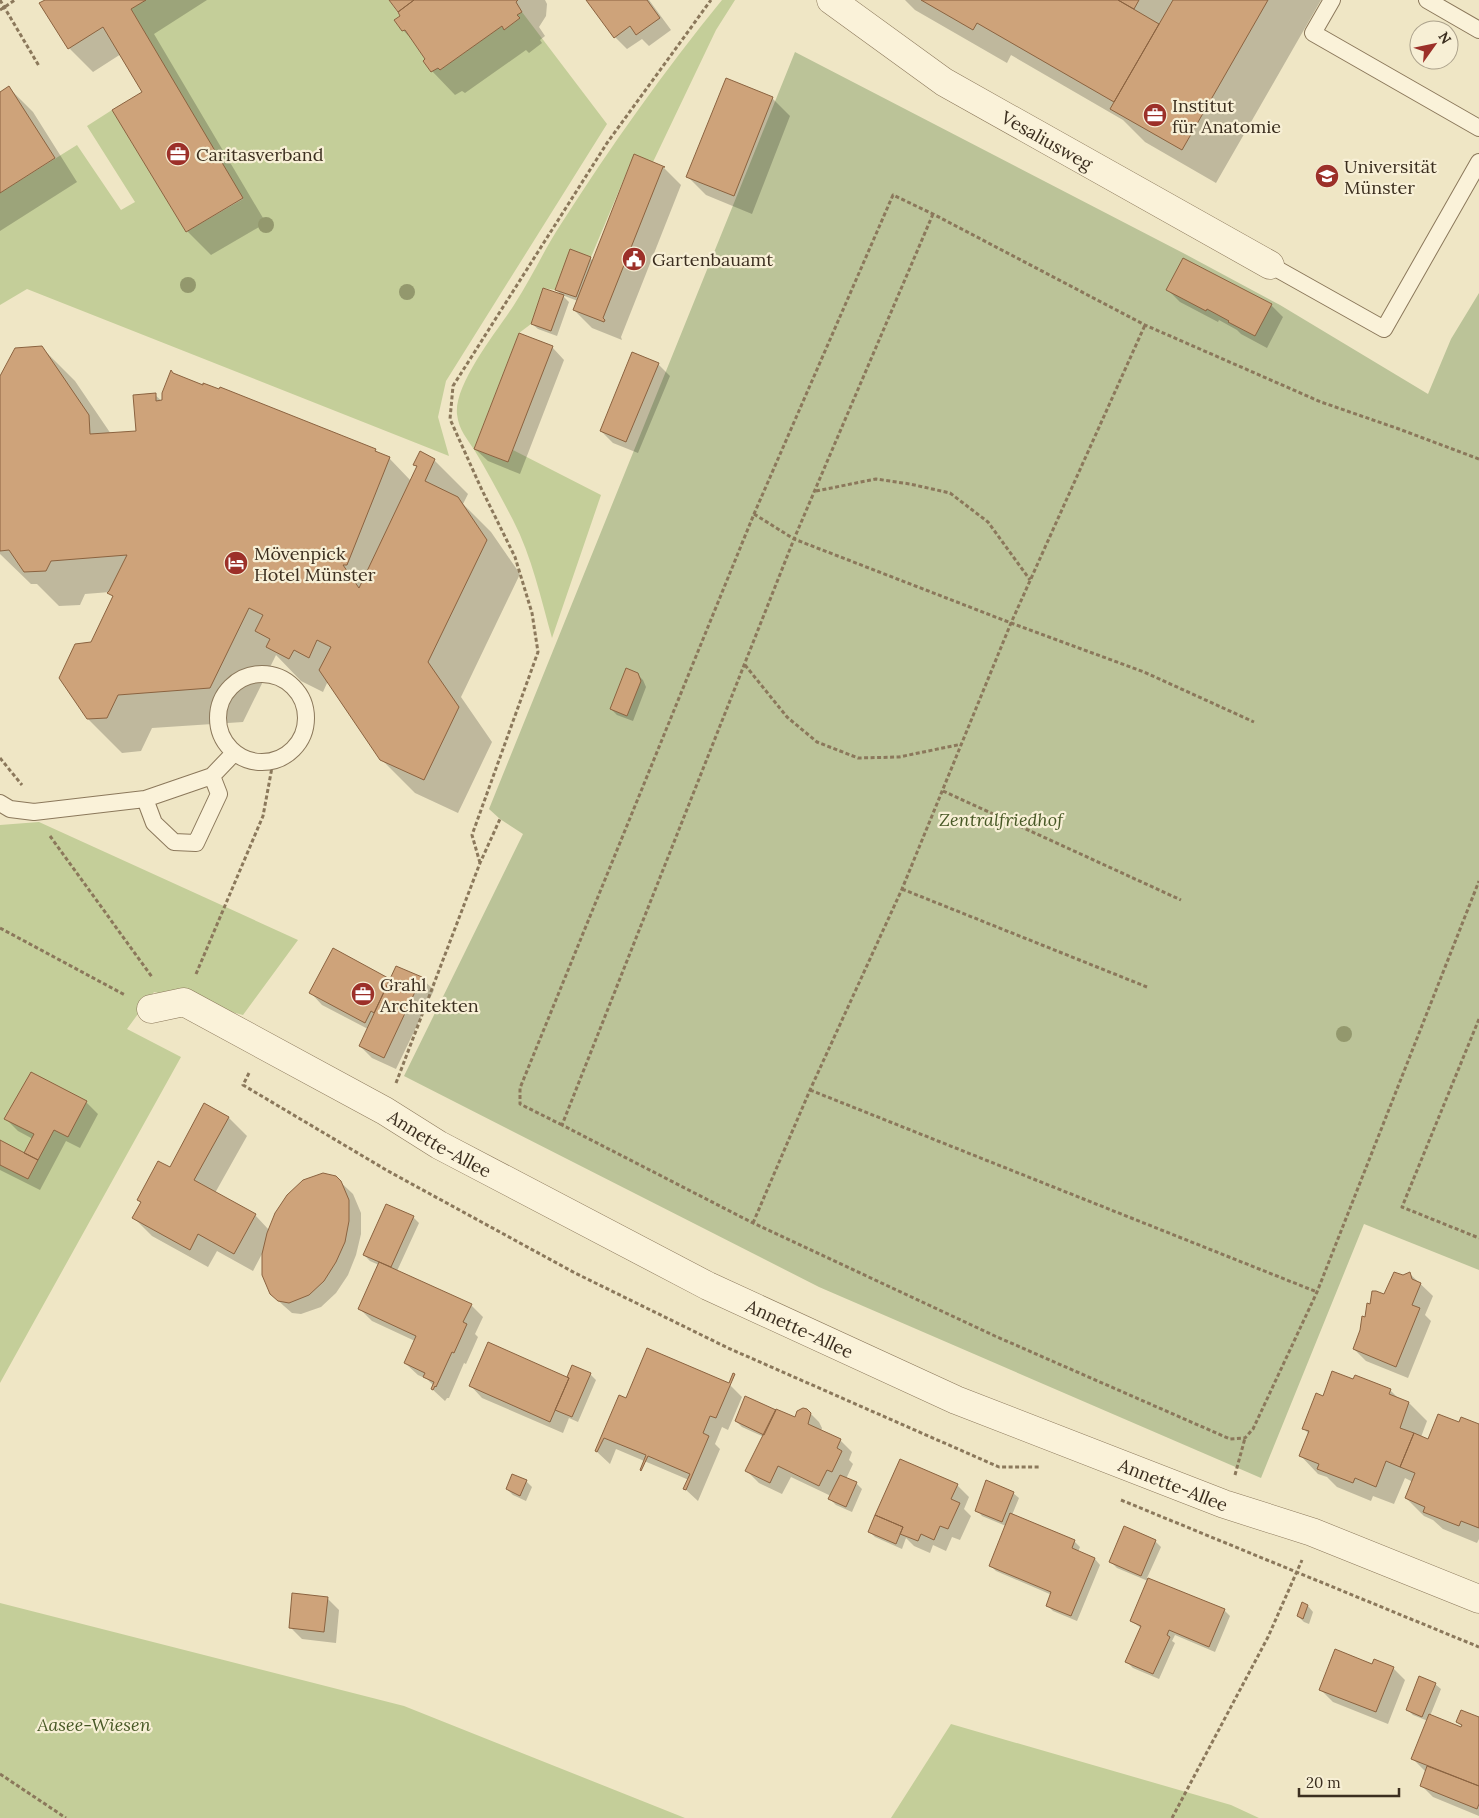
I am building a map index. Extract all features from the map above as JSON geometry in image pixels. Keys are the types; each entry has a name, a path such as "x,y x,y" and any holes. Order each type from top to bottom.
{"street":[{"name":"Vesaliusweg","path":"831,0 944,82 1270,266"},
{"path":"151,1009 184,1002"},
{"name":"Annette-Allee","path":"184,1002 385,1111 448,1150 708,1286 956,1400 1224,1504 1312,1532 1479,1598"}],"lane":[{"path":"1332,0 1313,33 1479,128"},
{"path":"1427,0 1479,30"},
{"path":"1270,266 1384,329 1479,162"},
{"path":"268,673 288,682 302,698 306,724 303,737 295,749 273,762 254,762 234,753 224,742 218,729 218,711 224,694 241,678 268,673"},
{"path":"0,803 10,809 34,812 146,799 212,776 234,753"},
{"path":"146,799 154,823 174,842 196,843 219,794 212,776"}],"path":[{"path":"0,0 39,66"},
{"path":"0,10 15,0"},
{"path":"480,863 472,835 538,652 532,613 515,557 450,419 454,386 607,143 711,0"},
{"path":"1245,1438 1230,1439 995,1336 754,1223 520,1104 520,1088 754,514 893,195 1145,325 1321,402 1399,428 1479,459"},
{"path":"562,1125 794,539 933,214"},
{"path":"754,1223 810,1090 902,889 1012,623 1145,325"},
{"path":"815,491 876,479 950,493 988,522 1031,580"},
{"path":"754,514 794,539 1144,672 1254,722"},
{"path":"744,665 786,717 817,742 858,758 899,757 962,744"},
{"path":"34,812 159,986 184,1002 263,816 273,762"},
{"path":"943,791 1181,900"},
{"path":"385,1111 480,863 500,819"},
{"path":"1224,1504 1238,1469 1245,1438 1253,1429 1317,1292 1479,881"},
{"path":"902,889 1147,987"},
{"path":"0,928 151,1009"},
{"path":"1479,1019 1402,1207 1479,1238"},
{"path":"810,1090 1317,1292"},
{"path":"1172,1818 1268,1637 1297,1573 1312,1532"},
{"path":"0,1774 66,1818"}],"green space":[{"path":"146,0 389,0 400,16 394,20 402,31 405,30 425,59 423,61 431,72 438,68 440,70 502,26 504,30 519,19 517,15 522,12 607,124 446,381 438,417 449,456 27,289 0,305 0,193 77,145 121,210 135,202 87,126 112,110 186,232 243,199 131,9"},
{"path":"722,0 735,0 716,30 653,162 634,155 591,257 570,250 555,290 543,288 531,324 519,333 474,449 508,462 513,450 601,495 552,638 526,549 499,494 461,430 457,414 458,402 469,373 520,295 580,195 659,82"},
{"name":"Zentralfriedhof","path":"795,52 1280,305 1428,394 1451,339 1479,293 1479,1270 1364,1224 1261,1478 819,1287 404,1076 523,834 500,819 489,809"},
{"path":"39,822 298,940 243,1015 154,992 127,1029 181,1057 0,1383 0,825"},
{"name":"Aasee-Wiesen","path":"0,1603 404,1706 685,1818 0,1818"},
{"path":"951,1724 1231,1805 1259,1818 891,1818"}],"building":[{"name":"Caritasverband","path":"45,0 146,0 131,9 243,198 186,232 112,110 142,92 103,27 68,49 39,3"},
{"path":"389,0 414,0 398,12"},
{"path":"414,0 518,0 516,2 522,12 517,15 520,18 504,30 502,26 440,70 438,68 431,72 423,61 425,59 405,30 402,31 394,20 400,16 398,12"},
{"path":"586,0 647,0 660,18 636,35 630,26 614,38"},
{"path":"921,0 1118,0 1159,24 1114,102 977,23 973,30"},
{"path":"1118,0 1139,0 1134,9"},
{"path":"1173,0 1268,0 1182,150 1110,109"},
{"path":"726,78 773,97 734,196 686,177"},
{"path":"9,86 55,158 0,193 0,92"},
{"path":"634,154 665,167 663,167 603,318 604,322 573,310"},
{"path":"570,249 591,257 576,297 555,290"},
{"path":"1183,258 1272,304 1255,336 1207,309 1206,311 1166,290"},
{"path":"543,288 564,295 551,331 531,324"},
{"path":"519,333 553,346 508,462 474,449"},
{"name":"Mövenpick Hotel Münster","path":"42,346 89,415 90,434 136,431 133,395 156,393 156,401 162,400 162,393 171,370 173,373 203,385 203,383 219,389 220,387 376,449 375,451 390,457 347,565 343,565 359,588 417,466 413,465 420,451 435,459 425,481 458,497 487,540 428,662 459,707 424,780 380,760 319,670 331,647 317,640 309,658 294,650 289,659 266,647 270,639 255,631 263,615 249,608 210,688 118,695 107,718 87,719 59,678 75,644 91,642 113,596 107,593 127,555 51,561 46,571 24,572 9,550 0,551 0,376 15,348"},
{"path":"632,352 659,363 626,442 600,431"},
{"path":"626,668 638,673 641,681 627,716 610,709"},
{"path":"333,948 390,979 374,1013 371,1011 365,1023 309,993"},
{"path":"396,966 422,977 384,1058 359,1046"},
{"path":"31,1072 87,1101 68,1137 54,1130 38,1160 24,1153 34,1134 4,1119"},
{"path":"204,1103 229,1117 194,1180 256,1214 234,1254 198,1234 190,1250 132,1218 141,1202 137,1200 158,1161 170,1167"},
{"path":"0,1140 38,1160 28,1179 0,1165"},
{"path":"323,1173 336,1176 341,1181 349,1200 349,1221 345,1242 336,1262 324,1281 309,1295 289,1303 278,1301 270,1294 262,1275 262,1254 267,1233 275,1213 287,1195 303,1180"},
{"path":"386,1204 414,1216 391,1267 363,1255"},
{"path":"379,1262 472,1304 463,1322 467,1324 454,1353 452,1352 433,1390 431,1389 434,1382 423,1377 425,1373 404,1363 416,1336 358,1309"},
{"path":"1394,1272 1403,1275 1410,1272 1412,1279 1421,1283 1412,1305 1420,1308 1396,1367 1353,1349 1360,1330 1362,1316 1365,1317 1367,1303 1370,1304 1372,1291 1384,1294"},
{"path":"488,1342 569,1378 550,1422 469,1386"},
{"path":"647,1348 729,1383 733,1373 735,1374 716,1418 710,1416 703,1433 709,1436 686,1490 683,1489 690,1474 648,1456 641,1471 646,1455 604,1438 597,1452 595,1451 619,1395 626,1398"},
{"path":"572,1365 591,1373 572,1417 555,1410 569,1378 567,1377"},
{"path":"1332,1371 1353,1379 1355,1375 1391,1389 1389,1394 1409,1402 1400,1428 1414,1433 1400,1467 1386,1461 1376,1487 1355,1478 1353,1483 1317,1469 1319,1464 1299,1456 1309,1431 1302,1429 1316,1393 1323,1396"},
{"path":"745,1396 776,1410 764,1435 735,1421"},
{"path":"803,1408 811,1413 808,1424 841,1439 837,1448 842,1451 832,1472 827,1470 819,1486 778,1466 770,1483 745,1471 776,1409 795,1417 797,1411"},
{"path":"1438,1414 1459,1422 1461,1417 1479,1424 1479,1528 1461,1521 1459,1526 1423,1512 1425,1507 1405,1498 1415,1473 1400,1467 1414,1433 1428,1439"},
{"path":"900,1459 958,1484 951,1499 960,1503 948,1529 940,1526 934,1540 921,1534 918,1541 900,1534 903,1527 875,1515"},
{"path":"512,1474 527,1480 520,1496 506,1489"},
{"path":"840,1475 857,1482 846,1507 828,1499"},
{"path":"986,1480 1014,1492 1002,1522 975,1511"},
{"path":"1010,1513 1075,1540 1072,1548 1095,1558 1071,1616 1046,1606 1051,1592 989,1566"},
{"path":"875,1515 903,1527 896,1544 868,1532"},
{"path":"1124,1526 1156,1540 1141,1576 1109,1562"},
{"path":"1148,1578 1225,1609 1209,1647 1169,1630 1167,1635 1170,1637 1153,1674 1125,1662 1141,1626 1130,1621"},
{"path":"292,1593 328,1597 324,1632 289,1628"},
{"path":"1302,1602 1308,1605 1303,1619 1297,1616"},
{"path":"1335,1649 1372,1664 1374,1659 1394,1667 1376,1712 1319,1690"},
{"path":"1419,1676 1436,1683 1422,1717 1406,1710"},
{"path":"1461,1710 1479,1717 1479,1786 1411,1759 1429,1714 1461,1727 1462,1725 1456,1722"},
{"path":"1427,1766 1479,1786 1479,1804 1477,1809 1420,1786"}],"place":[{"name":"Institut für Anatomie","path":"1155,115"},
{"name":"Caritasverband","path":"178,154"},
{"name":"Universität Münster","path":"1327,176"},
{"name":"Gartenbauamt","path":"634,259"},
{"name":"Mövenpick Hotel Münster","path":"236,563"},
{"name":"Grahl Architekten","path":"363,994"}]}
